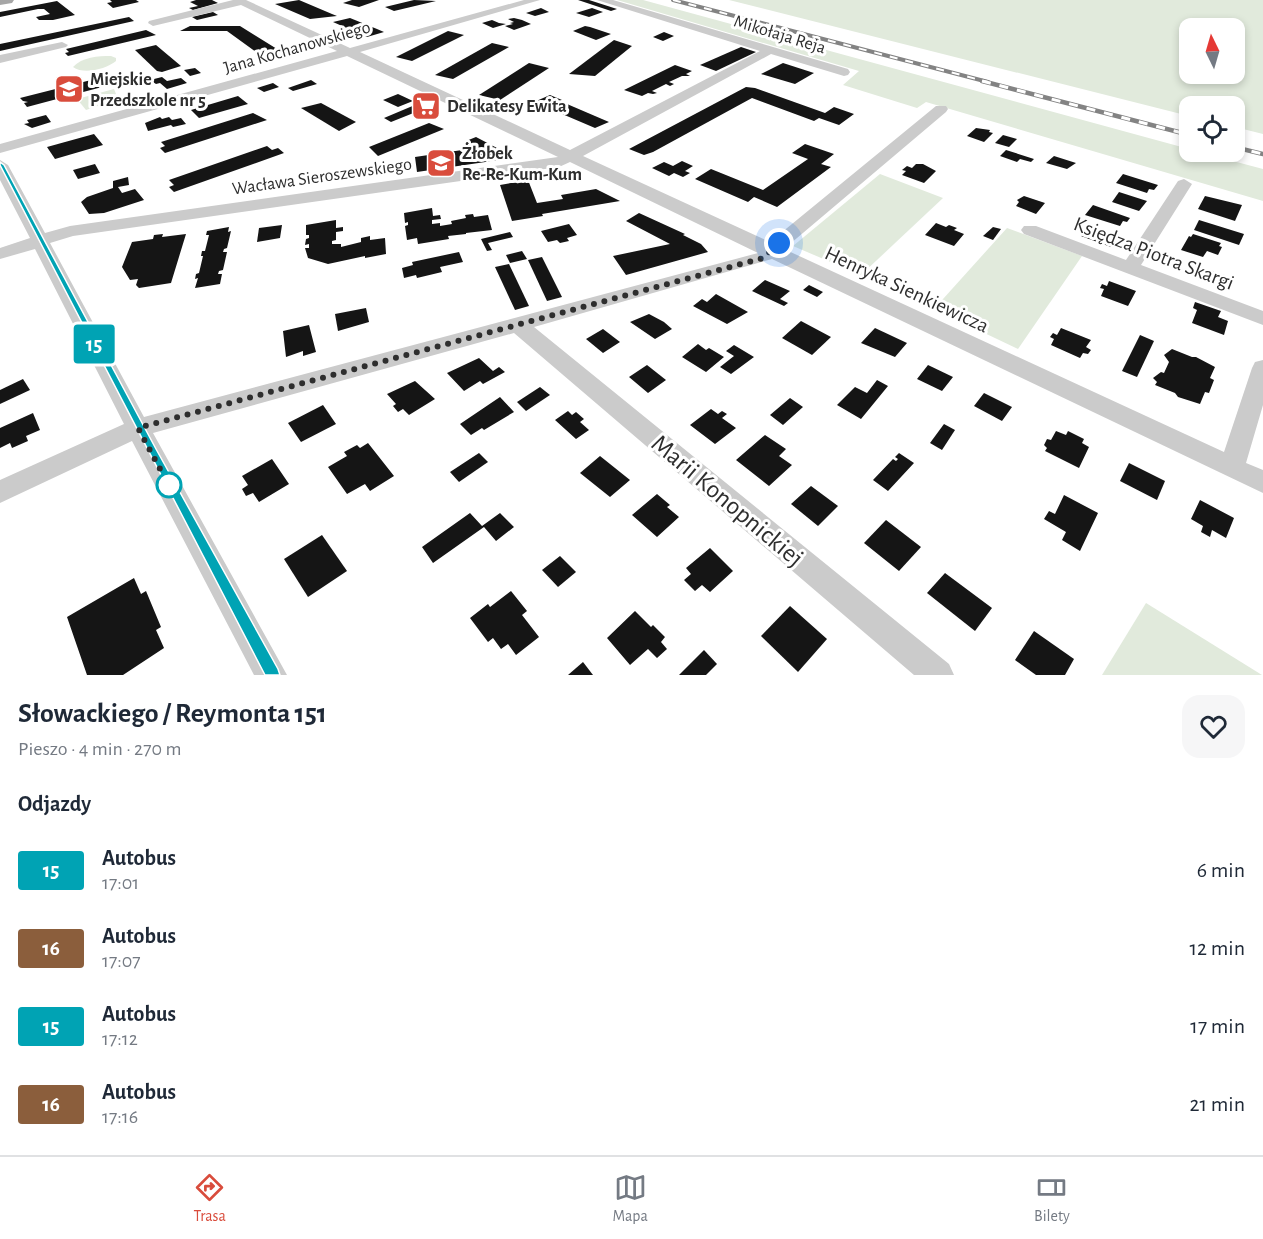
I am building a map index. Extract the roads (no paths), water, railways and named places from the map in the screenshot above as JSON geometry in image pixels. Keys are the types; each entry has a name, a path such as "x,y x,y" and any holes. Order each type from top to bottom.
{"main road":[{"path":"0,1 7,0"}],"street":[{"name":"Jana Kochanowskiego","path":"0,149 535,0"},
{"name":"Mikołaja Reja","path":"602,0 844,72"},
{"name":"Henryka Sienkiewicza","path":"247,1 349,52 1263,482"},
{"path":"153,23 247,1"},
{"path":"0,59 62,45"},
{"name":"Wacława Sieroszewskiego","path":"0,254 70,231 559,162 770,50"},
{"path":"0,492 138,428 763,258 941,109"},
{"path":"0,165 271,675"},
{"path":"1130,268 1184,184"},
{"name":"Księdza Piotra Skargi","path":"1030,230 1263,318"},
{"name":"Marii Konopnickiej","path":"518,326 938,675"},
{"path":"1232,468 1263,368"}],"railway":[{"path":"673,0 988,82"},
{"path":"982,81 1179,132"},
{"path":"1245,150 1263,154"}],"place":[{"name":"Miejskie Przedszkole nr 5","path":"69,89"},
{"name":"Delikatesy Ewita","path":"426,106"},
{"name":"Żłobek Re-Re-Kum-Kum","path":"441,163"}]}
